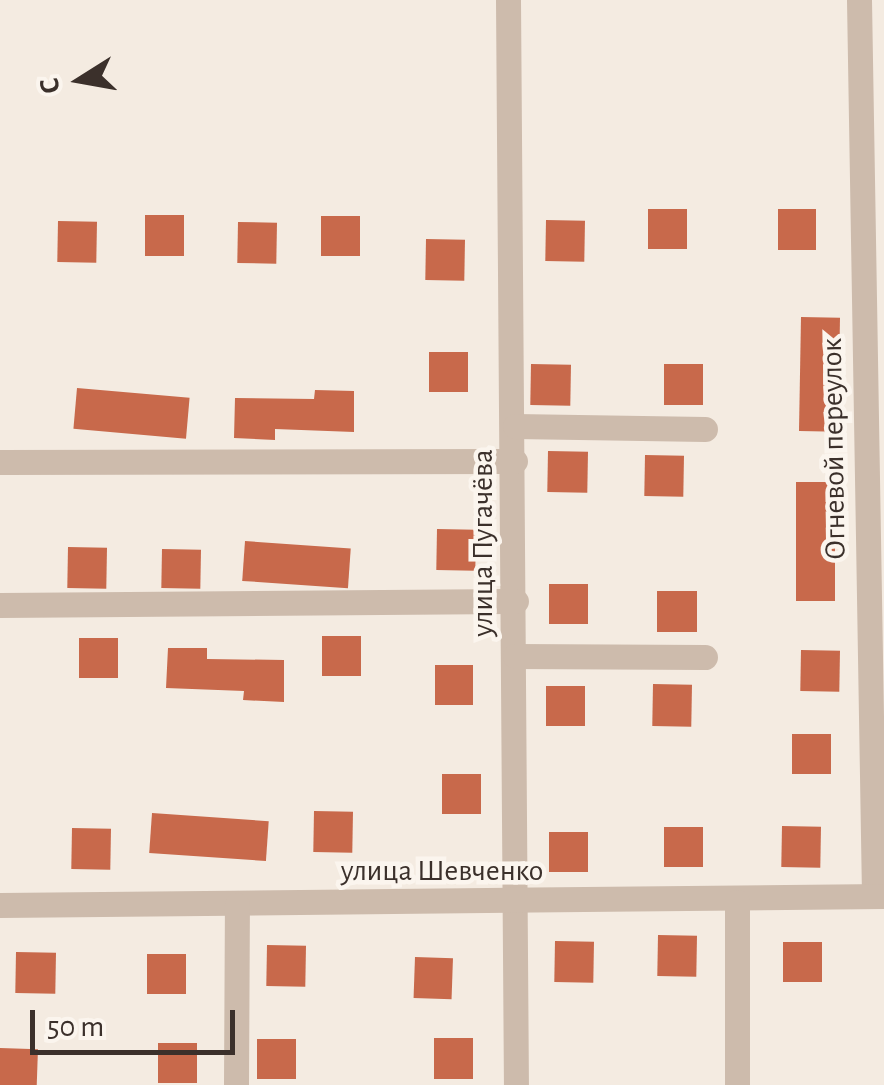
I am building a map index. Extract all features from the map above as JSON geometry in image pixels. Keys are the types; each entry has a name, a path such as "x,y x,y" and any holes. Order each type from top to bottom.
{"street":[{"name":"улица Пугачёва","path":"508,0 515,426 511,903 516,1085"},
{"name":"Огневой переулок","path":"859,0 879,896"},
{"path":"515,426 706,429"},
{"path":"0,462 515,461"},
{"path":"0,605 516,601"},
{"path":"515,656 705,657"},
{"name":"улица Шевченко","path":"0,905 737,902 879,896"},
{"path":"736,1085 737,902"},
{"path":"236,1085 237,905"}],"building":[{"path":"648,209 687,209 687,249 648,249"},
{"path":"778,209 816,209 816,250 778,250"},
{"path":"145,215 184,215 184,256 145,256"},
{"path":"321,216 360,216 360,256 321,256"},
{"path":"546,220 585,221 584,262 545,261"},
{"path":"58,221 97,222 96,263 57,262"},
{"path":"238,222 277,223 276,264 237,263"},
{"path":"426,239 465,240 464,281 425,280"},
{"path":"801,317 840,318 838,432 799,431"},
{"path":"429,352 468,352 468,392 429,392"},
{"path":"531,364 571,365 570,406 530,405"},
{"path":"664,364 703,364 703,405 664,405"},
{"path":"77,388 190,398 186,439 73,429"},
{"path":"315,390 354,391 354,432 275,429 275,440 234,438 235,398 314,399"},
{"path":"548,451 588,452 587,493 547,492"},
{"path":"645,455 684,456 683,497 644,496"},
{"path":"796,482 835,482 835,601 796,601"},
{"path":"437,529 476,530 475,571 436,570"},
{"path":"245,541 351,548 348,588 242,581"},
{"path":"68,547 107,548 106,589 67,588"},
{"path":"162,549 201,550 200,589 161,588"},
{"path":"549,584 588,584 588,624 549,624"},
{"path":"657,591 697,591 697,632 657,632"},
{"path":"322,636 361,636 361,676 322,676"},
{"path":"79,638 118,638 118,678 79,678"},
{"path":"168,648 207,648 207,659 284,660 284,702 243,700 244,691 166,688"},
{"path":"801,650 840,651 839,692 800,691"},
{"path":"435,665 473,665 473,705 435,705"},
{"path":"653,684 692,685 691,727 652,726"},
{"path":"546,686 585,686 585,726 546,726"},
{"path":"792,734 831,734 831,774 792,774"},
{"path":"442,774 481,774 481,814 442,814"},
{"path":"314,811 353,812 352,853 313,852"},
{"path":"152,813 269,821 266,861 149,853"},
{"path":"782,826 821,827 820,868 781,867"},
{"path":"664,827 703,827 703,867 664,867"},
{"path":"72,828 111,829 110,870 71,869"},
{"path":"549,832 588,832 588,872 549,872"},
{"path":"658,935 697,936 696,977 657,976"},
{"path":"555,941 594,942 593,983 554,982"},
{"path":"783,942 822,942 822,982 783,982"},
{"path":"267,945 306,946 305,987 266,986"},
{"path":"16,952 56,953 55,994 15,993"},
{"path":"147,954 186,954 186,994 147,994"},
{"path":"415,957 453,958 452,999 414,998"},
{"path":"434,1038 473,1038 473,1079 434,1079"},
{"path":"257,1039 296,1039 296,1079 257,1079"},
{"path":"158,1043 197,1043 197,1083 158,1083"},
{"path":"0,1048 38,1049 37,1085 0,1085"}]}
